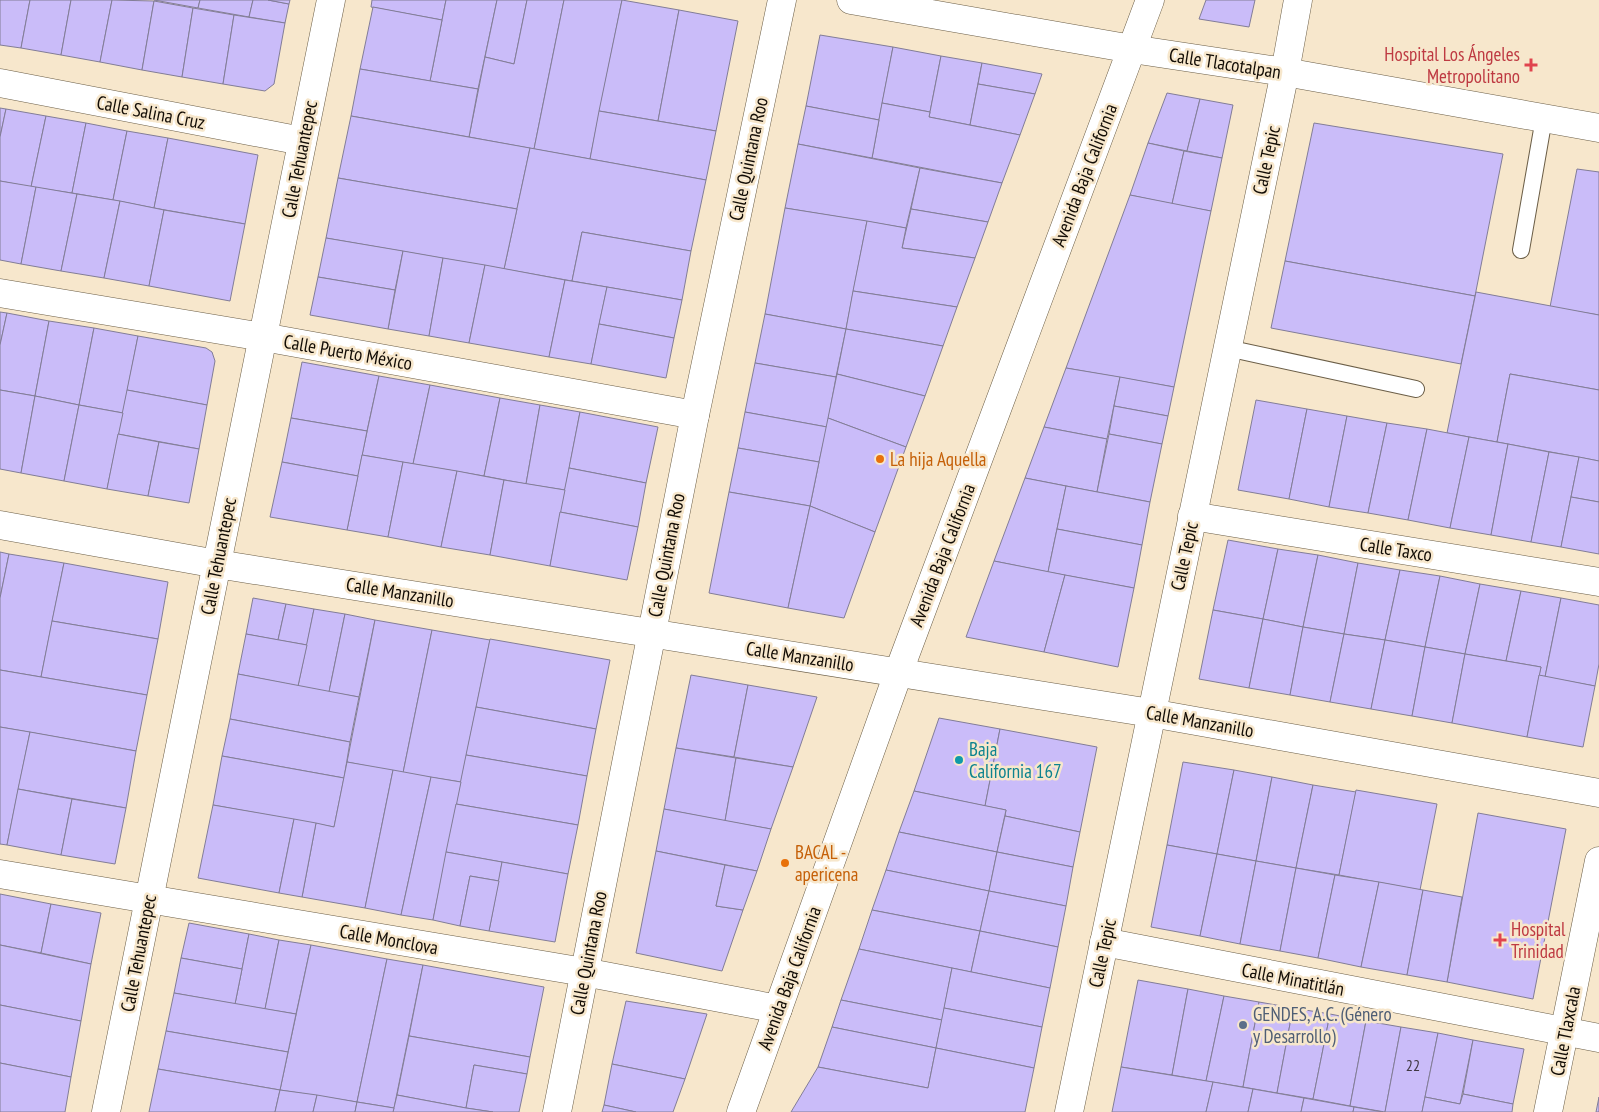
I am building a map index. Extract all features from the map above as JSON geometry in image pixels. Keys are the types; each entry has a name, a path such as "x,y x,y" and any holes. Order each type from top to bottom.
{"street":[{"name":"Calle Tehuantepec","path":"106,1112 331,0"},
{"name":"Calle Quintana Roo","path":"557,1112 651,632 782,0"},
{"name":"Calle Tlacotalpan","path":"851,0 1132,49 1285,72 1599,128"},
{"name":"Avenida Baja California","path":"741,1112 898,671 1150,0"},
{"name":"Calle Tepic","path":"1069,1112 1285,72 1298,0"},
{"name":"Calle Salina Cruz","path":"0,83 302,141"},
{"name":"Calle Puerto México","path":"0,293 262,337 695,415"},
{"name":"Calle Taxco","path":"1192,516 1599,582"},
{"name":"Calle Manzanillo","path":"0,525 217,564 898,671 1151,713 1599,793"},
{"name":"Calle Tlaxcala","path":"1548,1112 1599,861"},
{"name":"Calle Monclova","path":"0,874 584,972 778,1009"},
{"name":"Calle Minatitlán","path":"1104,942 1599,1038"}],"lane":[{"path":"1521,250 1544,118"},
{"path":"1227,348 1416,389"}],"building":[{"path":"0,0 30,0 21,48 0,45"},
{"path":"30,0 71,0 61,55 21,48"},
{"path":"71,0 112,0 100,62 61,55"},
{"path":"112,0 154,1 142,70 100,62"},
{"path":"154,0 200,0 198,8"},
{"path":"200,0 253,0 249,17 198,8"},
{"path":"253,0 268,0 289,4 285,23 249,17"},
{"path":"268,0 290,0 289,4"},
{"path":"372,0 446,0 442,20 371,7"},
{"path":"446,0 497,0 478,89 430,81"},
{"path":"497,0 527,0 514,64 485,57"},
{"path":"527,0 564,0 534,149 469,137 485,57 514,64"},
{"path":"564,0 622,0 590,159 534,149"},
{"path":"622,0 679,10 658,121 599,111"},
{"path":"1206,0 1255,0 1249,27 1199,19"},
{"path":"154,1 193,8 182,77 142,70"},
{"path":"373,7 442,20 430,81 360,69"},
{"path":"193,8 234,15 223,84 182,77"},
{"path":"679,10 738,21 716,131 658,121"},
{"path":"234,15 285,23 274,84 265,91 223,84"},
{"path":"820,35 893,47 879,120 806,106"},
{"path":"893,47 941,56 930,112 882,103"},
{"path":"941,56 982,63 970,125 929,117"},
{"path":"982,63 1042,74 1035,94 978,84"},
{"path":"360,69 478,89 469,137 351,116"},
{"path":"978,84 1035,94 1020,135 970,125"},
{"path":"1167,93 1200,99 1187,151 1148,143"},
{"path":"1200,99 1233,105 1222,158 1187,151"},
{"path":"882,103 930,112 929,117 1020,135 1002,183 872,158"},
{"path":"806,106 879,120 872,158 798,144"},
{"path":"0,108 6,109 0,137"},
{"path":"6,109 46,116 31,187 0,181 0,137"},
{"path":"599,111 716,131 706,180 590,159"},
{"path":"46,116 86,123 72,193 31,187"},
{"path":"351,116 530,148 517,209 338,178"},
{"path":"86,123 127,131 113,200 72,193"},
{"path":"1314,123 1503,154 1475,296 1285,261"},
{"path":"127,131 168,138 154,208 113,200"},
{"path":"168,138 258,155 245,224 154,208"},
{"path":"1148,143 1184,151 1172,204 1130,195"},
{"path":"798,144 920,168 906,228 785,208"},
{"path":"530,148 706,180 691,251 582,232 572,281 504,269"},
{"path":"1184,151 1222,158 1211,211 1172,204"},
{"path":"920,168 1002,183 988,222 911,209"},
{"path":"1577,169 1599,172 1599,315 1550,307"},
{"path":"338,178 517,209 504,269 326,238"},
{"path":"0,181 36,187 21,264 0,260"},
{"path":"36,187 77,194 61,271 21,264"},
{"path":"77,194 120,201 104,278 61,271"},
{"path":"1130,195 1211,211 1174,387 1066,368"},
{"path":"120,201 164,210 149,286 104,278"},
{"path":"785,208 867,221 846,329 765,314"},
{"path":"911,209 988,222 975,258 902,248"},
{"path":"164,210 245,224 230,301 149,286"},
{"path":"867,221 906,228 902,248 975,258 957,307 853,291"},
{"path":"582,232 691,251 682,300 572,281"},
{"path":"326,238 403,251 395,290 318,277"},
{"path":"403,251 443,258 429,336 388,329"},
{"path":"443,258 485,265 469,343 429,336"},
{"path":"1285,261 1475,296 1461,364 1271,328"},
{"path":"485,265 565,280 549,357 469,343"},
{"path":"318,277 395,290 388,329 310,315"},
{"path":"565,280 607,287 591,364 549,357"},
{"path":"607,287 682,300 674,338 599,324"},
{"path":"853,291 957,307 943,346 846,329"},
{"path":"1476,292 1599,315 1599,390 1510,374 1497,442 1447,433"},
{"path":"0,312 7,313 0,345"},
{"path":"7,313 49,321 35,396 0,390 0,345"},
{"path":"765,314 846,329 836,377 755,363"},
{"path":"49,321 94,328 79,405 35,396"},
{"path":"599,324 674,338 666,378 591,364"},
{"path":"94,328 138,336 123,413 79,405"},
{"path":"846,329 943,346 925,396 837,374"},
{"path":"138,336 206,348 212,352 215,361 207,405 127,390"},
{"path":"302,362 379,376 367,431 291,418"},
{"path":"755,363 836,377 827,427 745,412"},
{"path":"1066,368 1120,377 1107,439 1044,427"},
{"path":"837,374 925,396 906,447 828,418"},
{"path":"1510,374 1599,390 1599,461 1497,442"},
{"path":"379,376 430,385 413,464 362,455"},
{"path":"1120,377 1174,387 1168,416 1114,406"},
{"path":"430,385 500,398 484,476 413,464"},
{"path":"0,390 35,396 21,473 0,469"},
{"path":"127,390 207,405 199,449 118,434"},
{"path":"35,396 79,405 64,481 21,473"},
{"path":"500,398 540,405 526,484 484,476"},
{"path":"1256,400 1307,409 1289,499 1238,490"},
{"path":"79,405 123,413 107,489 64,481"},
{"path":"540,405 580,412 565,490 526,484"},
{"path":"1114,406 1168,416 1162,444 1109,434"},
{"path":"1307,409 1347,416 1329,507 1289,499"},
{"path":"580,412 658,427 646,483 569,468"},
{"path":"745,412 827,427 819,462 738,448"},
{"path":"1347,416 1387,423 1368,513 1329,507"},
{"path":"291,418 367,431 358,476 282,462"},
{"path":"828,418 906,447 875,532 810,506"},
{"path":"1387,423 1427,429 1408,520 1368,513"},
{"path":"1044,427 1107,439 1097,492 1025,478"},
{"path":"1427,429 1469,437 1450,528 1408,520"},
{"path":"118,434 159,442 148,496 107,489"},
{"path":"1109,434 1162,444 1150,502 1097,492"},
{"path":"1469,437 1508,444 1491,535 1450,528"},
{"path":"159,442 199,449 189,503 148,496"},
{"path":"1508,444 1549,452 1531,542 1491,535"},
{"path":"738,448 819,462 810,506 729,492"},
{"path":"1549,452 1579,457 1561,547 1531,542"},
{"path":"362,455 403,462 388,537 347,530"},
{"path":"1579,457 1599,461 1599,502 1571,497"},
{"path":"282,462 358,476 347,530 270,517"},
{"path":"403,462 457,471 441,547 388,537"},
{"path":"569,468 646,483 638,527 560,512"},
{"path":"457,471 504,480 490,555 441,547"},
{"path":"1025,478 1066,486 1048,572 994,561"},
{"path":"504,480 565,490 550,566 490,555"},
{"path":"1066,486 1150,502 1142,545 1057,529"},
{"path":"729,492 810,506 788,608 709,593"},
{"path":"1571,497 1599,502 1599,554 1561,547"},
{"path":"810,506 875,532 844,618 788,608"},
{"path":"560,512 638,527 627,580 550,566"},
{"path":"1057,529 1142,545 1134,588 1048,572"},
{"path":"1228,540 1278,549 1263,619 1213,610"},
{"path":"1278,549 1318,555 1303,627 1263,619"},
{"path":"0,552 9,554 0,598"},
{"path":"9,554 64,563 41,677 0,670 0,598"},
{"path":"1318,555 1358,563 1344,634 1303,627"},
{"path":"994,561 1065,575 1044,652 966,637"},
{"path":"64,563 168,582 158,639 52,621"},
{"path":"1358,563 1400,570 1385,640 1344,634"},
{"path":"1400,570 1440,576 1425,647 1385,640"},
{"path":"1065,575 1134,588 1118,667 1044,652"},
{"path":"1440,576 1480,584 1465,654 1425,647"},
{"path":"1480,584 1521,591 1506,661 1465,654"},
{"path":"1521,591 1561,598 1545,677 1539,675 1541,667 1506,661"},
{"path":"253,598 286,604 278,640 246,634"},
{"path":"1561,598 1599,605 1599,664 1595,686 1545,677"},
{"path":"286,604 314,609 307,645 278,640"},
{"path":"314,609 345,614 329,692 298,686"},
{"path":"1213,610 1263,619 1249,688 1199,679"},
{"path":"345,614 375,620 359,697 329,692"},
{"path":"1263,619 1303,627 1290,695 1249,688"},
{"path":"375,620 432,630 403,773 347,762"},
{"path":"52,621 158,639 147,695 41,677"},
{"path":"1303,627 1344,634 1330,702 1290,695"},
{"path":"432,630 490,640 461,782 403,773"},
{"path":"246,634 307,645 298,686 238,674"},
{"path":"1344,634 1385,640 1371,709 1330,702"},
{"path":"490,639 610,660 596,729 476,707"},
{"path":"1385,640 1425,647 1412,716 1371,709"},
{"path":"1425,647 1465,654 1452,723 1412,716"},
{"path":"1465,654 1541,667 1527,737 1452,723"},
{"path":"0,670 147,695 136,751 0,727"},
{"path":"238,674 359,697 350,742 230,719"},
{"path":"691,675 748,685 734,757 676,748"},
{"path":"1539,675 1595,686 1583,747 1527,737"},
{"path":"748,685 817,697 793,767 734,757"},
{"path":"476,707 596,729 587,776 466,755"},
{"name":"Baja California 167","path":"939,718 1000,729 985,806 914,791"},
{"path":"230,719 350,742 344,778 222,756"},
{"path":"0,727 30,732 7,845 0,844"},
{"path":"1000,729 1097,747 1080,832 1005,816 1006,810 985,806"},
{"path":"30,732 136,751 126,808 18,789"},
{"path":"676,748 736,758 725,821 664,809"},
{"path":"466,755 587,776 578,825 456,804"},
{"path":"222,756 344,778 334,827 213,805"},
{"path":"736,758 793,767 771,829 725,821"},
{"path":"347,762 393,770 365,908 302,897 316,823 334,827"},
{"path":"1183,762 1234,770 1217,854 1167,845"},
{"path":"393,770 431,777 401,915 365,908"},
{"path":"1234,770 1272,777 1256,861 1217,854"},
{"path":"431,777 461,782 433,920 401,915"},
{"path":"1272,777 1313,785 1296,868 1256,861"},
{"path":"1313,785 1356,792 1339,875 1296,868"},
{"path":"18,789 72,799 61,855 7,845"},
{"path":"1356,790 1437,804 1420,890 1339,875"},
{"path":"914,791 1006,810 997,852 899,832"},
{"path":"72,799 126,808 115,864 61,855"},
{"path":"456,804 578,825 568,874 446,852"},
{"path":"213,805 294,819 279,893 198,878"},
{"path":"664,809 771,829 757,871 656,851"},
{"name":"Hospital Trinidad","path":"1478,813 1566,829 1533,999 1447,982"},
{"path":"1005,816 1080,832 1073,867 997,852"},
{"path":"294,819 316,823 302,897 279,893"},
{"path":"899,832 997,852 989,891 886,870"},
{"path":"1167,845 1217,854 1200,936 1151,927"},
{"path":"656,851 725,865 716,906 743,910 722,971 636,953"},
{"path":"446,852 502,862 499,881 470,876 460,926 433,920"},
{"path":"997,852 1073,867 1066,906 989,891"},
{"path":"1217,854 1256,861 1240,944 1200,936"},
{"path":"1256,861 1296,868 1280,951 1240,944"},
{"path":"502,862 568,874 555,942 489,931"},
{"path":"725,865 757,871 743,910 716,906"},
{"path":"1296,868 1335,875 1318,958 1280,951"},
{"path":"886,870 989,891 980,931 872,910"},
{"path":"1335,875 1379,882 1361,967 1318,958"},
{"path":"470,876 499,881 489,931 460,926"},
{"path":"1379,882 1423,890 1407,975 1361,967"},
{"path":"1423,890 1462,897 1447,982 1407,975"},
{"path":"989,891 1066,906 1058,947 980,931"},
{"path":"0,894 51,904 41,953 0,945"},
{"path":"51,904 101,913 91,964 41,953"},
{"path":"872,910 980,931 971,972 859,949"},
{"path":"189,923 249,934 242,969 181,958"},
{"path":"980,931 1058,947 1050,988 971,972"},
{"path":"249,934 279,940 265,1009 235,1004"},
{"path":"279,940 311,945 296,1014 265,1009"},
{"path":"0,945 91,964 81,1021 0,1005"},
{"path":"311,945 387,959 357,1102 280,1090"},
{"path":"859,949 952,968 942,1020 841,1000"},
{"path":"181,958 242,969 235,1004 174,993"},
{"path":"387,959 423,965 394,1108 357,1102"},
{"path":"423,965 544,987 530,1057 409,1036"},
{"path":"952,968 1050,988 1042,1027 944,1008"},
{"path":"1138,980 1188,989 1172,1075 1121,1067"},
{"path":"1188,989 1224,996 1206,1081 1172,1075"},
{"path":"174,993 296,1014 288,1052 166,1031"},
{"path":"1224,996 1259,1002 1243,1087 1206,1081"},
{"path":"841,1000 942,1020 936,1048 832,1027"},
{"path":"626,1001 707,1014 685,1079 612,1064"},
{"path":"1259,1002 1293,1008 1277,1093 1243,1087"},
{"path":"0,1005 81,1021 71,1077 0,1063"},
{"path":"944,1008 1042,1027 1034,1068 936,1048"},
{"path":"1293,1008 1330,1014 1313,1099 1277,1093"},
{"path":"1330,1014 1366,1021 1350,1106 1313,1099"},
{"path":"1366,1021 1401,1027 1385,1112 1350,1106"},
{"path":"832,1027 936,1048 928,1088 818,1067"},
{"path":"1401,1027 1438,1033 1422,1112 1385,1112"},
{"path":"166,1031 288,1052 280,1090 158,1069"},
{"path":"1438,1033 1473,1040 1460,1104 1425,1097"},
{"path":"409,1036 530,1057 527,1074 474,1065 466,1108 397,1095"},
{"path":"1473,1040 1524,1049 1513,1104 1463,1094"},
{"path":"936,1048 1034,1068 1025,1112 791,1112 818,1067 928,1088"},
{"path":"0,1063 71,1077 65,1112 0,1112"},
{"path":"612,1064 685,1079 673,1112 636,1112 604,1105"},
{"path":"474,1065 527,1074 519,1112 493,1112 466,1108"},
{"path":"1121,1067 1213,1082 1206,1112 1112,1112"},
{"path":"158,1069 280,1090 275,1112 149,1112"},
{"path":"1213,1082 1253,1089 1248,1112 1206,1112"},
{"path":"1253,1089 1304,1098 1301,1112 1248,1112"},
{"path":"280,1090 317,1095 313,1112 275,1112"},
{"path":"1463,1094 1513,1104 1512,1112 1422,1112 1425,1097 1460,1104"},
{"path":"317,1095 357,1102 355,1112 313,1112"},
{"path":"397,1095 466,1108 493,1112 393,1112"},
{"path":"1599,1097 1599,1112 1596,1112"},
{"path":"1304,1098 1354,1107 1353,1112 1301,1112"},
{"path":"357,1102 394,1108 393,1112 355,1112"},
{"path":"604,1105 636,1112 602,1112"},
{"path":"1354,1107 1383,1112 1353,1112"}],"place":[{"name":"Hospital Los Ángeles Metropolitano","path":"1531,65"},
{"name":"La hija Aquella","path":"880,459"},
{"name":"Baja California 167","path":"959,760"},
{"name":"BACAL - apericena","path":"785,863"},
{"name":"Hospital Trinidad","path":"1500,940"},
{"name":"GENDES, A.C. (Género y Desarrollo)","path":"1243,1025"}]}
